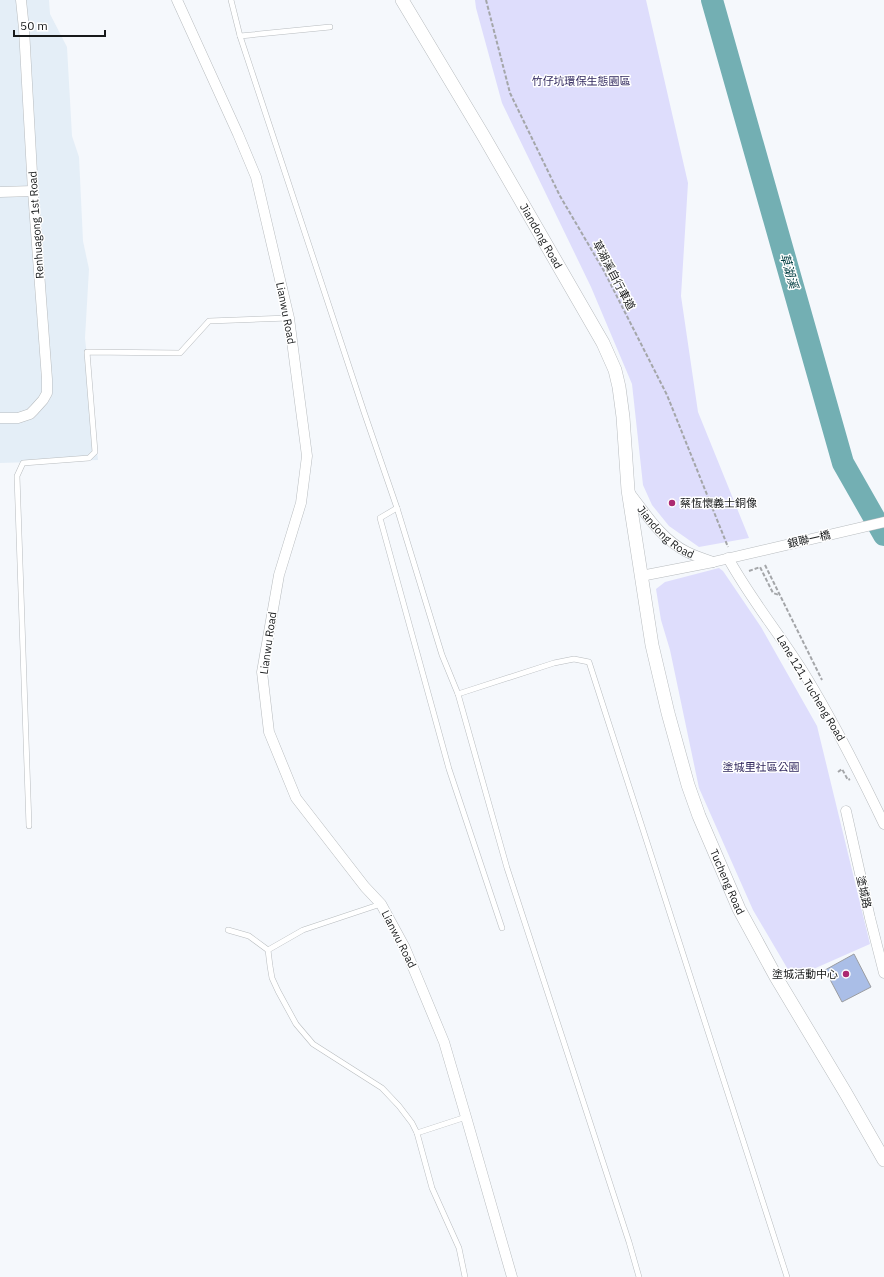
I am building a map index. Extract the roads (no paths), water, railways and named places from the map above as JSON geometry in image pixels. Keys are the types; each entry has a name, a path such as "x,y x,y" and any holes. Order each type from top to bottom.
{"street":[{"name":"Renhuagong 1st Road","path":"0,418 18,418 30,414 47,393 21,0"},
{"name":"Lianwu Road","path":"177,0 256,177 289,318 307,456 301,503 279,575 262,672 269,732 296,798 365,887 381,904 405,948 444,1042 512,1277"},
{"name":"Jiandong Road","path":"402,0 484,135 611,359 619,386 623,417 628,490 641,576 732,557"},
{"path":"0,192 33,191"},
{"name":"Jiandong Road","path":"628,490 650,520 668,539 686,551 713,562"},
{"name":"銀聯一橋","path":"732,557 884,522"},
{"name":"Lane 121, Tucheng Road","path":"732,557 743,584 786,646 830,716 884,824"},
{"name":"Tucheng Road","path":"641,576 652,645 668,713 688,785 700,816 742,915 776,977 884,1160"},
{"name":"塗城路","path":"846,811 884,973"}],"lane":[{"path":"231,0 240,36 397,508 442,655 458,694 507,868 629,1242 639,1277"},
{"path":"240,36 330,27"},
{"path":"29,826 16,476 23,463 89,458 95,452 87,352 180,353 209,321 289,318"},
{"path":"397,508 380,518 449,769 502,928"},
{"path":"458,694 554,663 574,659 588,662 787,1277"},
{"path":"268,950 303,930 381,904"},
{"path":"228,930 249,936 268,950 272,978 278,991 296,1024 313,1044 382,1088 412,1123 417,1133 432,1188 459,1248 465,1277"},
{"path":"417,1133 466,1117"}],"waterway":[{"name":"草湖溪","path":"712,0 843,463 884,535"}],"place":[{"name":"蔡恆懷義士銅像","path":"672,503"},
{"name":"塗城活動中心","path":"846,974"}],"park label":[{"name":"竹仔坑環保生態園區","path":"581,81"},
{"name":"塗城里社區公園","path":"761,767"}]}
